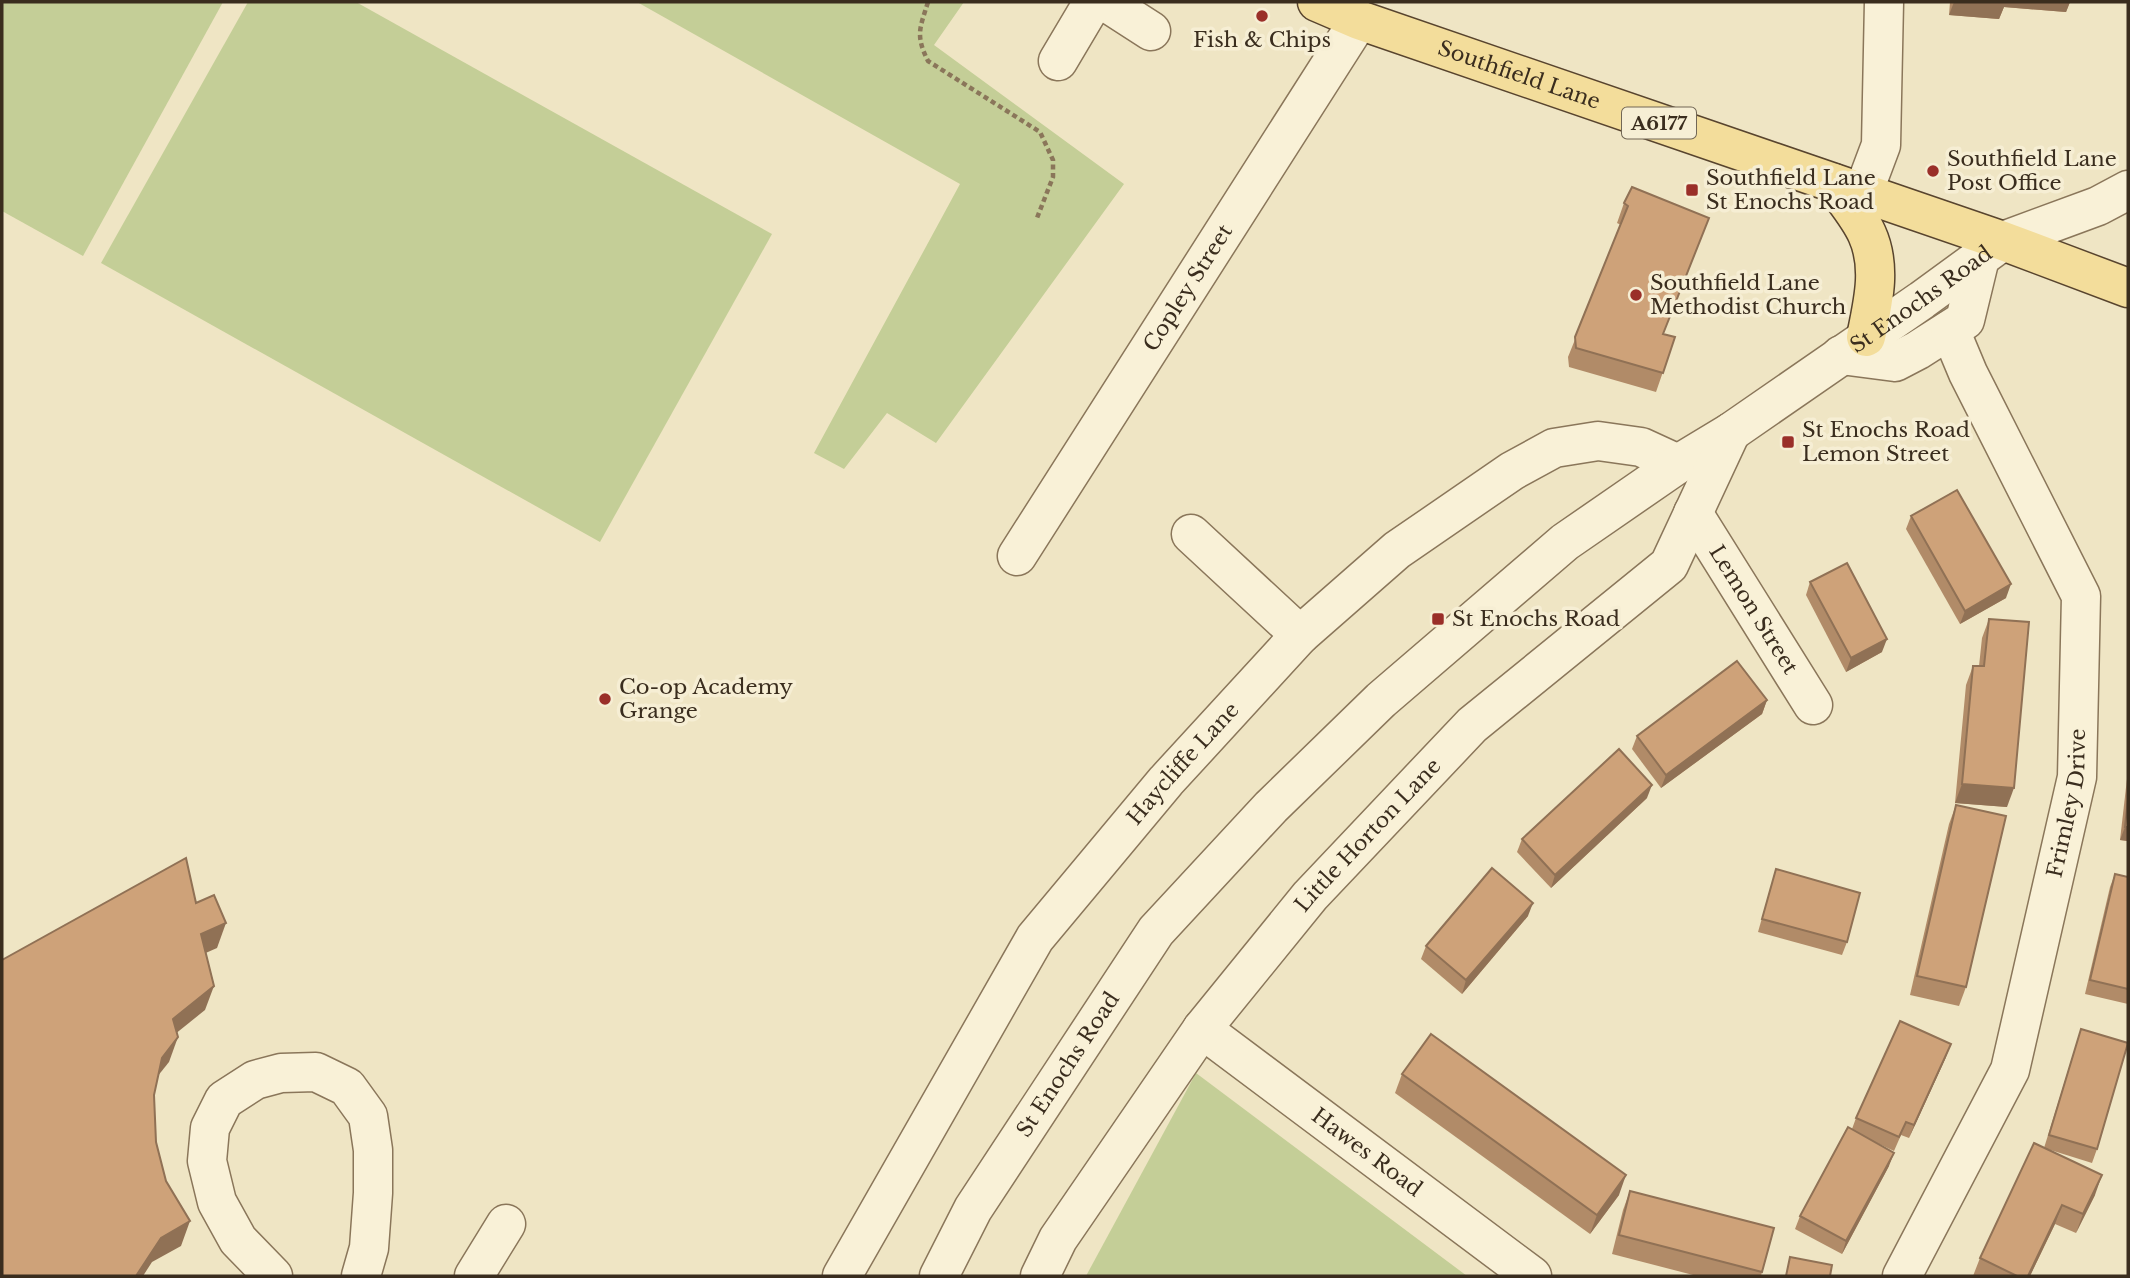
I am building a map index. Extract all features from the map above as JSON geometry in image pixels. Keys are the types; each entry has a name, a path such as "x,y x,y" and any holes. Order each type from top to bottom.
{"main road":[{"name":"Southfield Lane","path":"1317,2 1359,20 1848,188 1992,249"},
{"path":"1848,188 1875,260 1875,290 1854,346"},
{"name":"A6177","path":"1992,249 2128,288"}],"street":[{"path":"1058,61 1093,2"},
{"path":"1107,2 1151,31"},
{"path":"1848,188 1881,145 1884,2"},
{"name":"Copley Street","path":"1017,556 1359,20"},
{"path":"1854,346 1895,362 1965,320 1992,249 2098,206 2128,190"},
{"name":"St Enochs Road","path":"939,1276 974,1209 1156,931 1271,807 1381,700 1565,541 1678,464 1731,432 1992,249"},
{"name":"Frimley Drive","path":"1902,1276 2010,1070 2077,778 2081,596 1968,373 1950,330"},
{"name":"Little Horton Lane","path":"1040,1276 1058,1238 1202,1029 1310,896 1472,725 1668,565 1731,432"},
{"name":"Haycliffe Lane","path":"842,1276 1035,937 1166,781 1300,635 1397,550 1512,471 1555,448 1598,441 1630,445 1641,447 1678,464"},
{"name":"Lemon Street","path":"1693,513 1813,705"},
{"path":"1191,534 1300,635"},
{"name":"Hawes Road","path":"1202,1029 1532,1276"},
{"path":"273,1276 238,1240 217,1202 207,1161 210,1128 224,1100 255,1080 281,1073 316,1072 347,1087 368,1116 373,1150 373,1193 369,1248 361,1276"},
{"path":"474,1276 506,1224"}],"path":[{"path":"928,2 919,29 920,45 928,61 1040,132 1053,160 1053,177 1037,218"}],"green space":[{"path":"2,2 223,2 83,256 2,211"},
{"path":"248,2 356,2 772,234 600,542 101,263"},
{"path":"637,2 964,2 934,45 1124,184 936,443 887,413 844,469 814,453 960,184"},
{"path":"1196,1073 1467,1276 1086,1276"}],"building":[{"name":"Southfield Lane Methodist Church","path":"1632,187 1709,218 1663,334 1675,337 1663,373 1576,348 1575,337 1628,206 1624,203"},
{"path":"1957,490 2011,584 1965,611 1911,516"},
{"path":"1847,563 1887,639 1851,658 1810,582"},
{"path":"1989,619 2029,622 2014,788 1962,784 1973,666 1984,666"},
{"path":"1737,661 1767,700 1666,775 1637,736"},
{"path":"1619,749 1652,785 1555,875 1522,839"},
{"path":"2128,799 2128,827 2125,827"},
{"path":"1956,805 2006,816 1966,987 1917,976"},
{"path":"186,858 196,903 214,895 226,923 201,934 214,986 173,1019 178,1037 162,1058 154,1095 156,1142 166,1181 190,1221 161,1238 136,1276 2,1276 2,960"},
{"path":"1492,868 1533,903 1466,980 1426,946"},
{"path":"1776,869 1860,893 1847,942 1762,919"},
{"path":"2115,874 2128,877 2128,989 2090,980"},
{"path":"1900,1021 1951,1044 1914,1125 1906,1122 1899,1137 1856,1118"},
{"path":"2081,1029 2128,1043 2097,1149 2049,1135"},
{"path":"1431,1034 1626,1175 1597,1215 1402,1074"},
{"path":"1848,1127 1894,1153 1846,1241 1800,1216"},
{"path":"2034,1143 2102,1175 2083,1214 2062,1205 2028,1276 2017,1276 1980,1258"},
{"path":"1630,1191 1774,1228 1762,1272 1619,1235"},
{"path":"1790,1257 1832,1265 1830,1276 1786,1276"}],"place":[{"name":"Fish & Chips","path":"1262,16"},
{"name":"Southfield Lane Post Office","path":"1933,171"},
{"name":"Southfield Lane St Enochs Road","path":"1692,190"},
{"name":"Southfield Lane Methodist Church","path":"1636,295"},
{"name":"St Enochs Road Lemon Street","path":"1788,442"},
{"name":"St Enochs Road","path":"1438,619"},
{"name":"Co-op Academy Grange","path":"605,699"}]}
